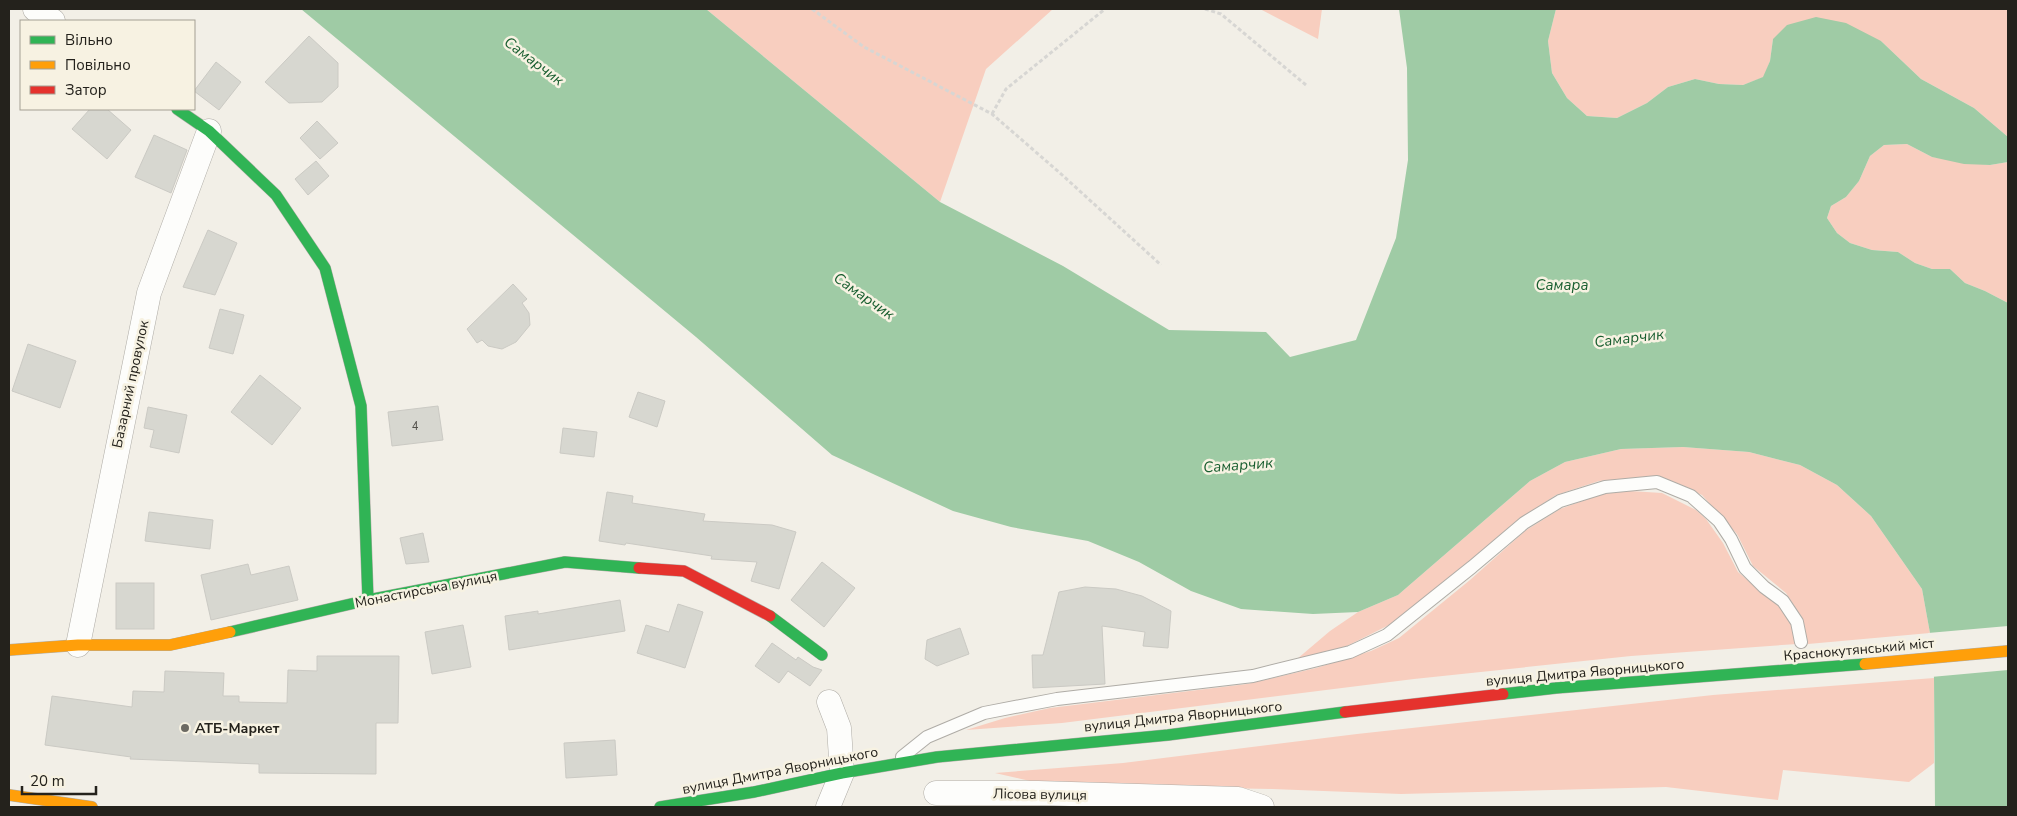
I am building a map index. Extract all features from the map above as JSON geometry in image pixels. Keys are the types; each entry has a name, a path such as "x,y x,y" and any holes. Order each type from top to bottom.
{"main road":[{"path":"178,110 208,131 276,195 326,268 361,406 368,600"},
{"name":"Монастирська вулиця","path":"9,650 78,645 170,645 368,600 565,562 684,570 772,618 822,655"},
{"name":"Краснокутянський міст","path":"1712,677 2008,651"},
{"name":"вулиця Дмитра Яворницького","path":"660,807 754,792 842,773 937,757 1168,735 1403,705 1556,688 1712,677"},
{"path":"9,795 92,807"}],"street":[{"path":"35,9 52,20"},
{"name":"Базарний провулок","path":"78,645 149,293 208,131"},
{"path":"828,807 842,773 839,728 829,702"},
{"name":"Лісова вулиця","path":"937,757 940,800 1038,793 1238,799 1262,807"}],"lane":[{"path":"894,764 927,736 984,713 1056,699 1253,676 1350,652 1387,635 1524,523 1560,502 1605,487 1657,482 1692,496 1719,521 1732,540 1746,568 1764,587 1783,601 1797,622 1801,642"}],"path":[{"path":"812,9 864,47 992,114 1161,265"},
{"path":"992,114 1006,89 1105,9"},
{"path":"1205,9 1221,14 1306,86"}],"shaded area":[{"path":"706,9 1053,9 986,69 940,202"},
{"path":"1260,9 1322,9 1318,39"},
{"path":"1556,9 2008,9 2008,137 1974,108 1921,79 1881,41 1773,39 1770,61 1764,77 1743,85 1719,84 1695,79 1668,87 1647,103 1617,118 1587,116 1567,98 1552,73 1548,41"},
{"path":"1907,144 1932,157 1990,165 2008,162 2008,303 1965,283 1950,269 1932,269 1915,263 1898,252 1872,250 1850,243 1837,233 1827,218 1831,206 1846,197 1859,181 1870,156 1884,145"},
{"path":"1683,447 1749,452 1800,465 1837,485 1871,516 1922,589 1930,633 1808,644 1803,619 1786,593 1753,566 1737,534 1702,495 1660,477 1599,481 1556,495 1515,522 1391,624 1345,647 1297,659 1330,631 1358,612 1398,595 1530,481 1565,462 1621,449"},
{"path":"1630,491 1662,493 1696,510 1706,519 1723,543 1738,572 1783,610 1792,625 1797,644 1631,656 1414,679 1062,723 966,730 1005,718 1050,708 1247,684 1316,668 1371,651 1399,638 1470,580 1525,531 1560,509 1602,494"},
{"path":"1934,678 1934,763 1909,782 1783,770 1778,800 1666,787 1401,794 1272,789 1047,785 995,773 1123,763 1357,734 1713,695"}],"water":[{"name":"Самара","path":"301,9 706,9 940,202 1063,266 1169,330 1266,332 1290,357 1356,340 1396,238 1408,160 1407,68 1399,9 1556,9 1548,41 1552,73 1567,98 1587,116 1617,118 1647,103 1668,87 1695,79 1719,84 1743,85 1763,77 1770,61 1773,39 1787,25 1816,17 1846,23 1881,41 1921,79 1974,108 2008,137 2008,162 1990,165 1964,164 1932,157 1907,144 1884,145 1870,156 1859,181 1846,197 1831,206 1827,218 1837,233 1850,243 1872,250 1898,252 1915,263 1932,269 1950,269 1965,283 2008,303 2008,807 1935,807 1934,678 1930,633 1922,589 1871,516 1837,485 1800,465 1749,452 1683,447 1621,449 1565,462 1530,481 1398,595 1358,612 1313,614 1241,609 1191,591 1139,562 1088,541 1011,527 953,511 832,455 696,337"}],"pier":[{"path":"2008,626 2008,670 1931,677 1928,633"}],"building":[{"path":"309,36 338,63 338,87 322,102 289,103 265,82"},
{"path":"216,62 241,82 219,110 195,92"},
{"path":"89,110 108,110 131,130 107,159 72,129"},
{"path":"317,121 338,143 320,159 300,138"},
{"path":"154,135 187,150 171,193 135,177"},
{"path":"316,161 329,176 308,195 295,179"},
{"path":"208,230 237,243 215,295 183,287"},
{"path":"513,284 527,299 522,303 529,313 530,325 516,342 502,349 488,346 482,340 477,343 467,329"},
{"path":"220,309 244,315 233,354 209,348"},
{"path":"28,344 76,361 60,408 12,391"},
{"path":"260,375 301,408 272,445 231,412"},
{"path":"638,392 665,401 657,427 629,417"},
{"path":"438,406 443,440 392,446 388,412"},
{"path":"148,407 187,415 179,453 150,447 154,430 144,428"},
{"path":"563,428 597,432 594,457 560,453"},
{"path":"607,492 633,496 632,503 705,514 703,521 772,525 796,532 779,589 751,581 757,562 711,559 712,556 626,543 625,545 599,541"},
{"path":"149,512 213,520 210,549 145,541"},
{"path":"423,533 429,562 406,564 400,538"},
{"path":"822,562 855,588 824,627 791,600"},
{"path":"248,564 251,575 289,566 298,600 211,620 201,575"},
{"path":"116,583 154,583 154,629 116,629"},
{"path":"1085,587 1116,589 1142,596 1171,611 1168,648 1143,646 1145,632 1102,626 1105,684 1033,688 1032,655 1043,655 1059,592"},
{"path":"620,600 625,631 509,650 505,616 538,611 538,614"},
{"path":"678,604 703,612 685,668 637,653 646,625 669,632"},
{"path":"463,625 471,667 432,674 425,632"},
{"path":"960,628 969,654 937,666 925,659 927,640"},
{"path":"772,643 796,660 798,657 813,667 822,670 810,686 788,671 779,683 755,666"},
{"path":"317,656 399,656 398,723 376,723 376,774 259,773 259,764 130,759 131,757 45,745 52,696 132,707 133,691 164,692 165,671 224,673 223,696 239,696 239,702 287,703 288,670 317,671"},
{"path":"615,740 617,775 566,778 564,743"}],"traffic: fast":[{"path":"178,110 209,131 276,195 325,268 361,406 368,600"},
{"path":"230,632 368,600 565,562 639,568"},
{"path":"770,616 822,655"},
{"path":"1503,694 1556,688 1865,664"},
{"path":"660,807 754,792 842,773 937,757 1168,735 1345,712"}],"traffic: slow":[{"path":"9,650 78,645 170,645 230,632"},
{"path":"1865,664 2008,651"},
{"path":"9,795 92,807"}],"traffic: jam":[{"path":"639,568 684,571 770,616"},
{"path":"1345,712 1503,694"}],"place":[{"name":"АТБ-Маркет","path":"185,728"}],"water label":[{"name":"Самарчик","path":"534,61"},
{"name":"Самарчик","path":"864,296"},
{"name":"Самарчик","path":"1629,338"},
{"name":"Самарчик","path":"1238,465"}]}
